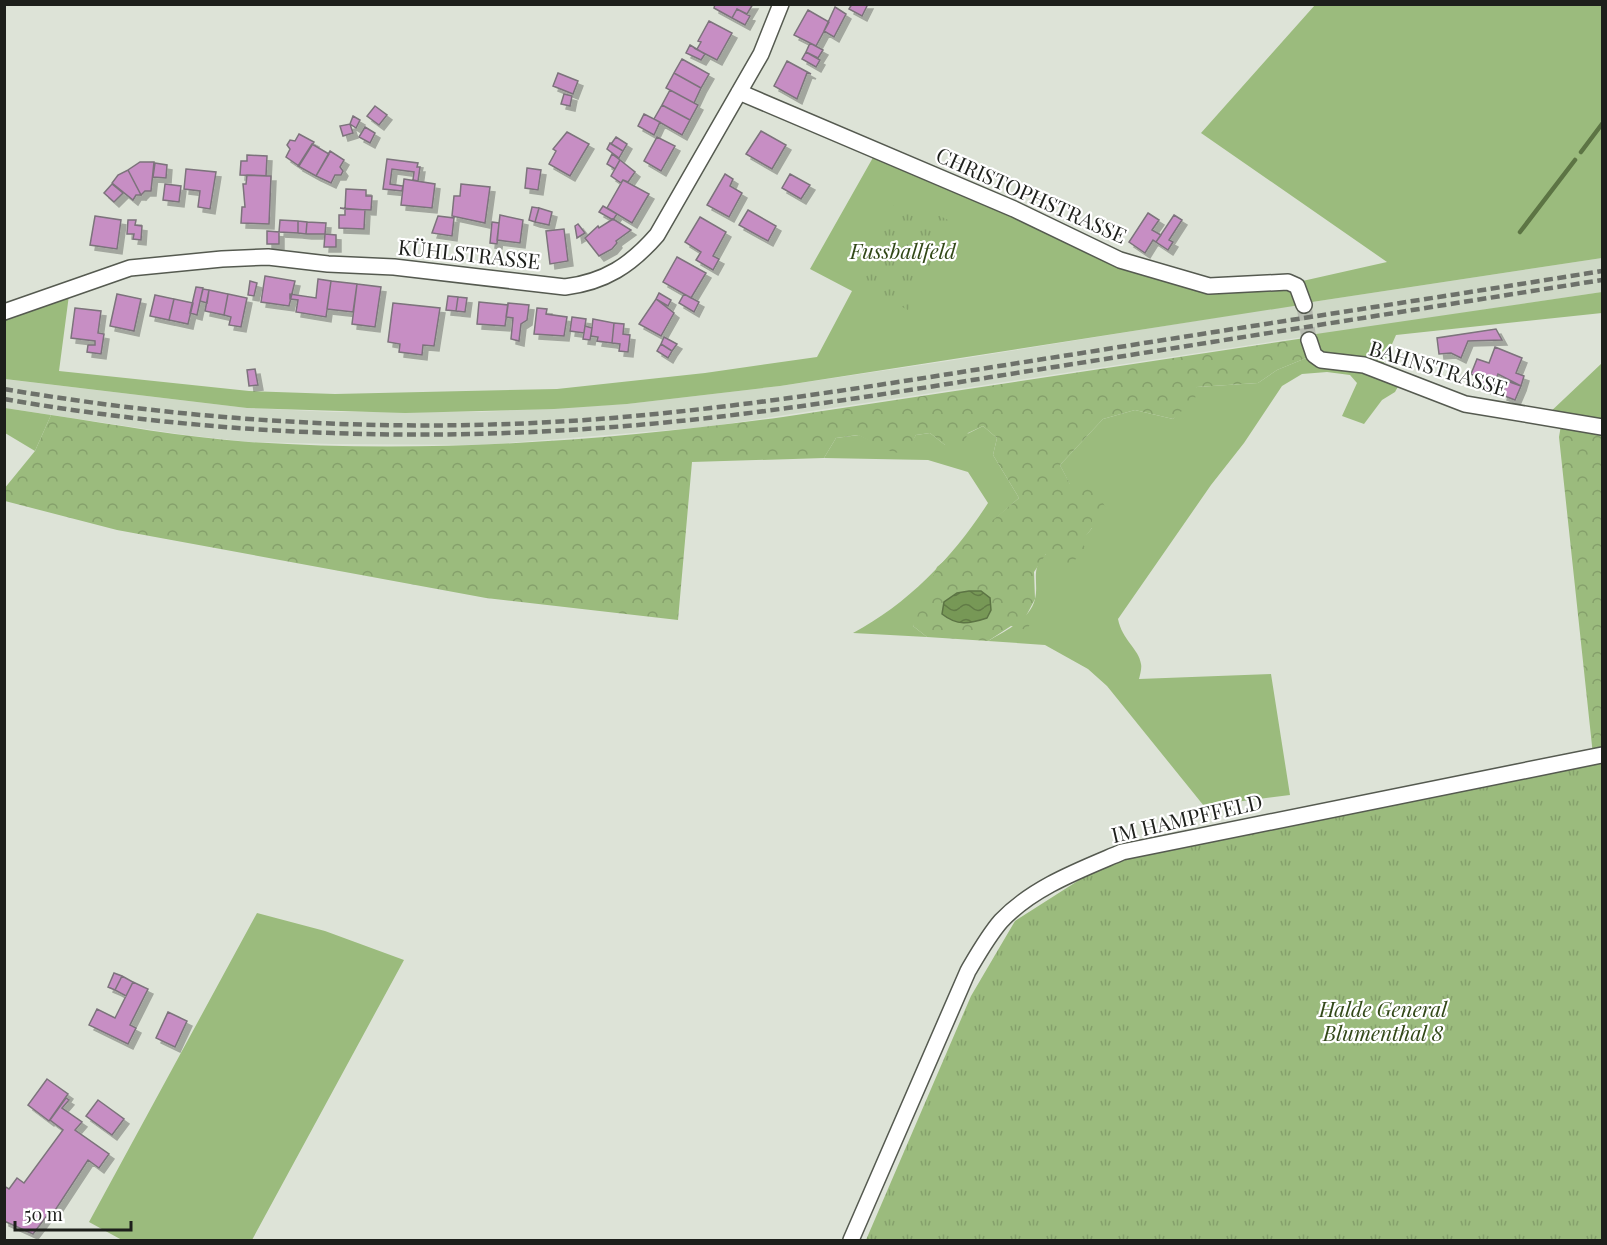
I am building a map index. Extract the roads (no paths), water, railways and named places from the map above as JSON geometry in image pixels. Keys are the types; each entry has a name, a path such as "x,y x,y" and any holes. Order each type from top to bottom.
{"street":[{"name":"KÜHLSTRASSE","path":"4,312 130,268 222,259 268,257 328,264 394,267 565,287 586,285 612,275 638,257 657,236 761,54 782,4"},
{"name":"CHRISTOPHSTRASSE","path":"740,92 1014,210 1120,260 1209,286 1288,282 1297,286 1304,305"},
{"name":"BAHNSTRASSE","path":"1309,340 1314,355 1321,360 1364,365 1466,404 1602,427"},
{"name":"IM HAMPFFELD","path":"851,1240 968,971 990,934 1020,903 1072,874 1122,852 1602,755"}],"water":[{"path":"981,591 990,598 991,610 987,618 963,623 953,621 942,614 944,602 957,593"}],"waterway":[{"path":"1581,152 1602,124"},
{"path":"1520,232 1575,160"}],"tunnel":[{"path":"1304,305 1309,340"}],"railway":[{"path":"4,389 141,409 278,421 415,425 553,422 686,411 885,384 1602,271"},
{"path":"4,399 159,421 314,432 470,434 626,426 736,415 846,400 1602,280"}],"park label":[{"name":"Fussballfeld","path":"903,252"},
{"name":"Halde General Blumenthal 8","path":"1383,1022"}]}
